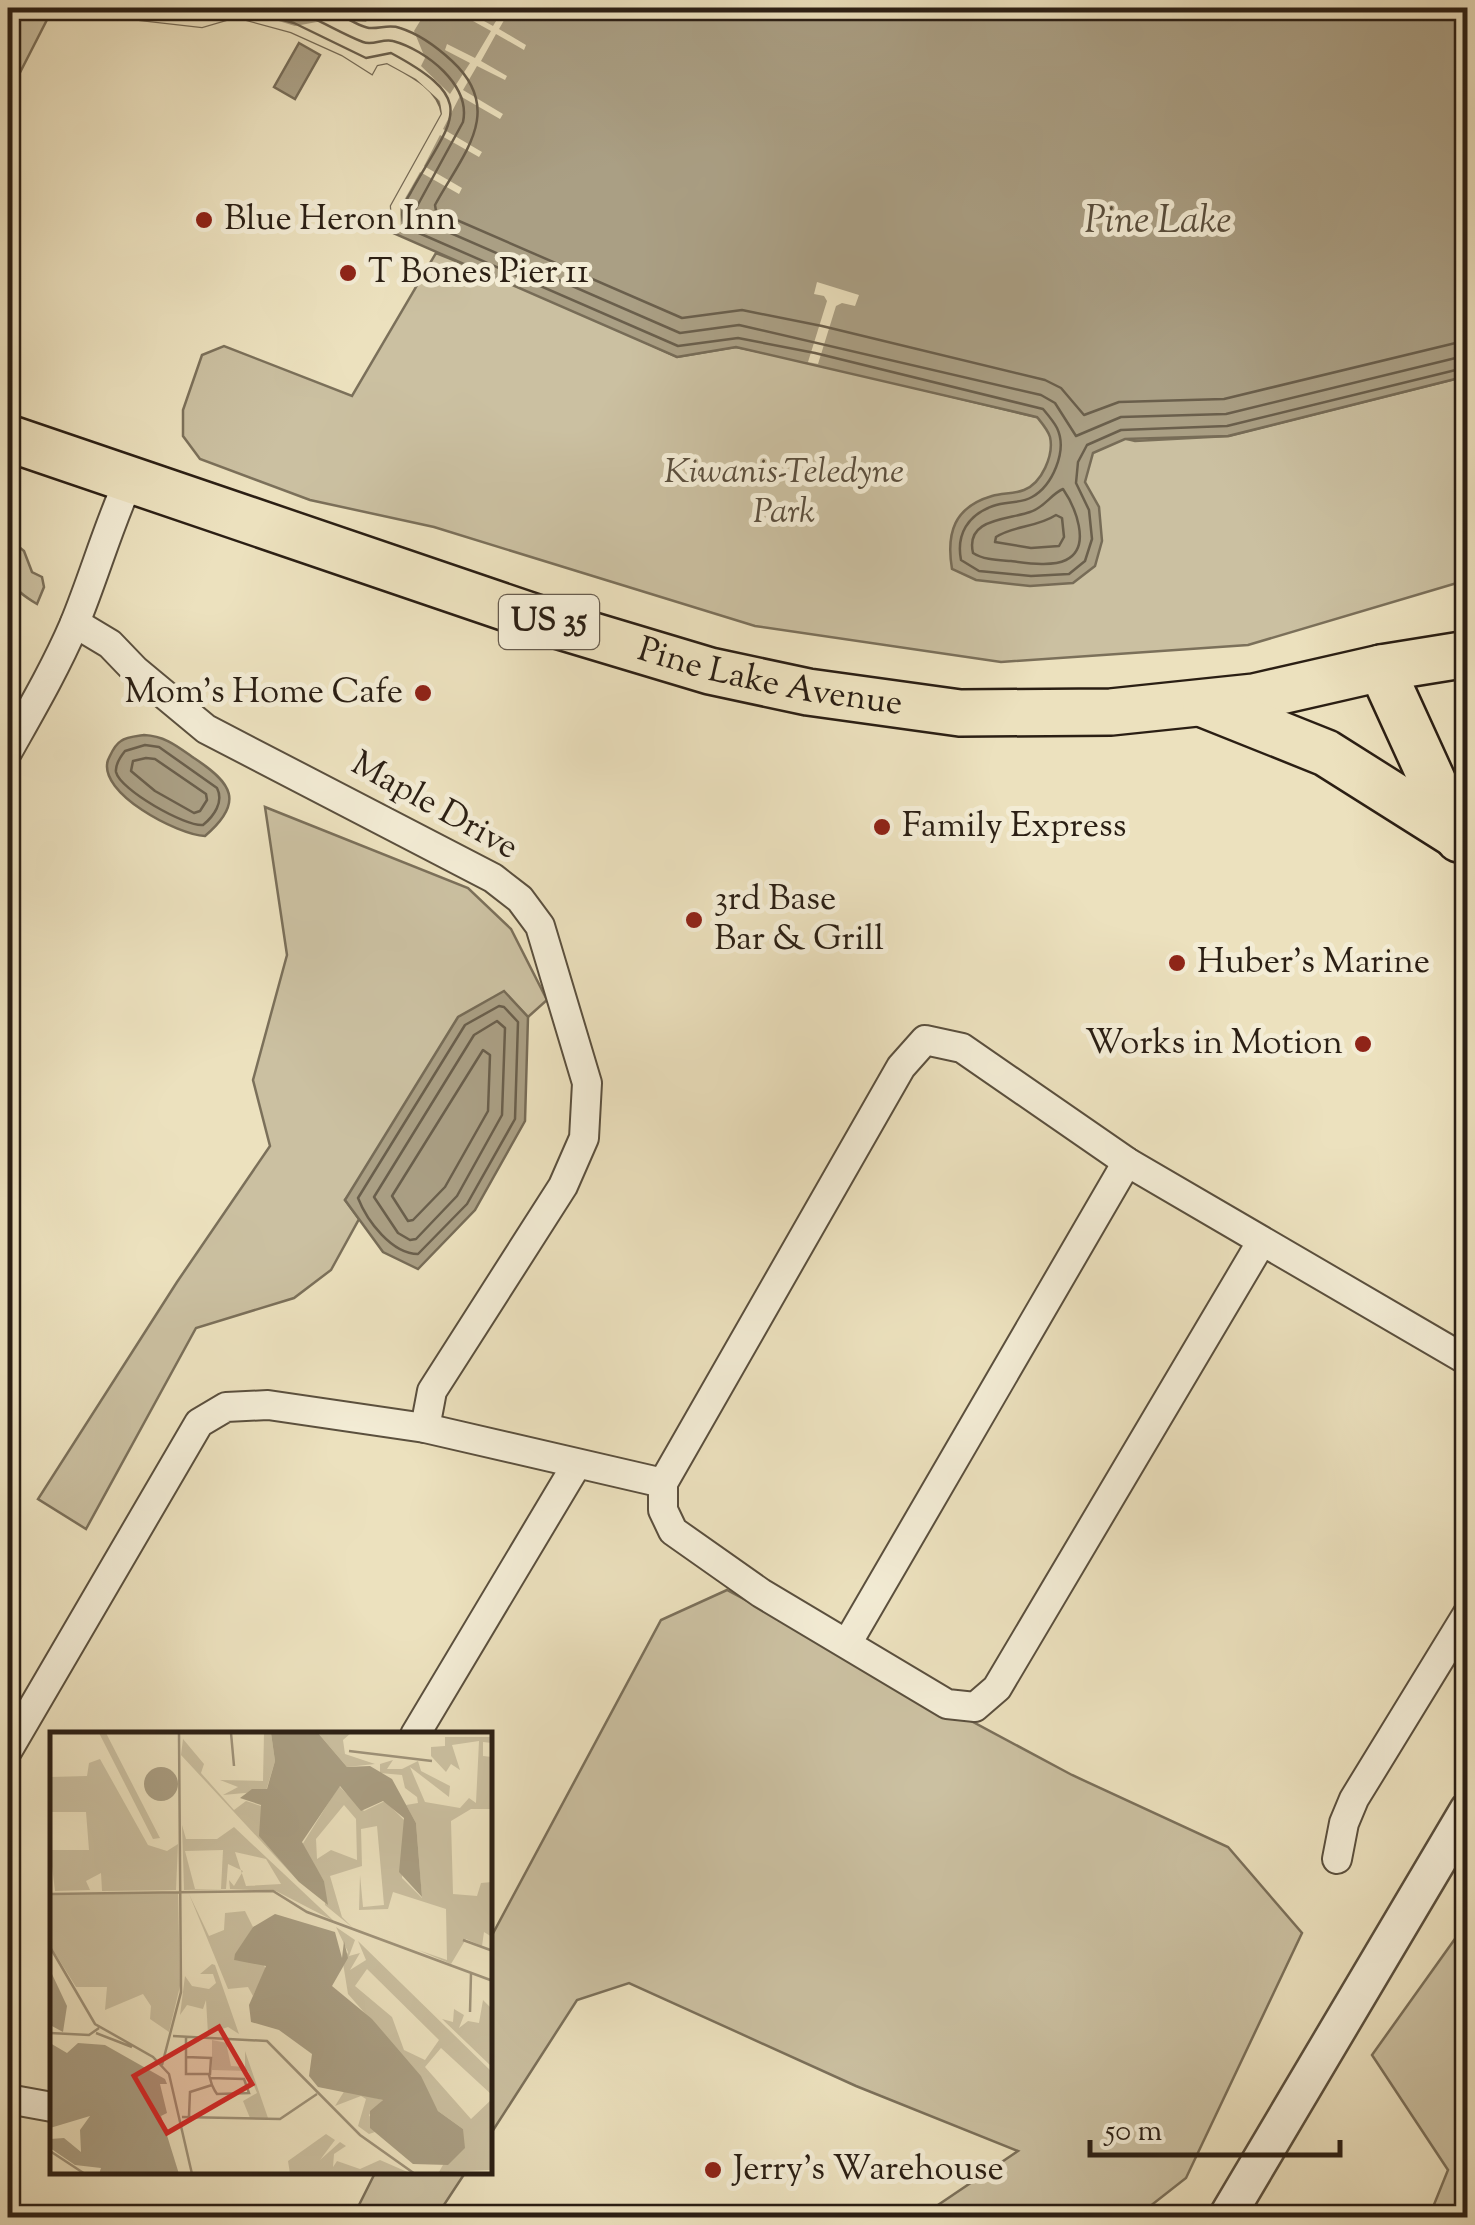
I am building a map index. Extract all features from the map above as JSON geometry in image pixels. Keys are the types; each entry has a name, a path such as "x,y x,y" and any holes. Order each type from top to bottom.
{"main road":[{"name":"Pine Lake Avenue","path":"8,438 560,626 710,671 808,692 960,713 1110,712 1254,696 1381,668 1468,654"},
{"name":"Pine Lake Avenue","path":"1381,668 1468,619"},
{"path":"1381,668 1462,842"},
{"path":"1200,703 1326,753 1462,842"}],"street":[{"path":"8,751 54,670 106,530 130,478"},
{"name":"Maple Drive","path":"74,624 110,644 206,729 493,878 520,899 540,926 587,1083 584,1138 563,1186 432,1392 425,1428"},
{"path":"1262,1242 997,1688 975,1707 946,1704 761,1593 674,1530 663,1510 663,1483 901,1066 925,1040 962,1048 1127,1162 1468,1361"},
{"path":"848,1642 1127,1162"},
{"path":"8,1750 199,1423 226,1407 268,1405 425,1428 663,1483"},
{"path":"417,1732 577,1464"},
{"path":"1337,1859 1344,1822 1354,1799 1468,1613"},
{"path":"1226,2218 1468,1810"},
{"path":"8,2099 50,2107"}],"green space":[{"path":"8,8 53,8 8,96"},
{"name":"Kiwanis-Teledyne Park","path":"436,253 553,300 677,357 736,347 1135,441 1229,436 1467,376 1467,580 1248,645 1001,662 755,626 434,527 310,500 200,459 183,436 183,410 202,355 224,346 352,396"},
{"path":"19,547 32,572 42,577 44,587 37,604 15,588 9,576 8,548"},
{"path":"265,807 468,888 511,929 547,1000 528,1017 504,992 345,1200 359,1219 331,1270 294,1298 196,1328 86,1529 38,1499 177,1282 270,1146 253,1080 287,955"},
{"path":"727,1590 1072,1775 1228,1847 1302,1933 1186,2178 1135,2218 944,2217 935,2207 1018,2151 856,2086 629,1983 577,2000 492,2132 492,1935 661,1620"},
{"path":"1462,1929 1468,1931 1467,2217 1429,2217 1448,2170 1372,2055"},
{"path":"374,2175 464,2175 436,2217 353,2217"}],"water":[{"name":"Pine Lake","path":"72,8 1467,8 1467,376 1228,436 1125,439 1093,453 1085,482 1099,507 1102,541 1095,566 1073,583 1030,586 976,580 952,569 952,533 969,507 996,495 1024,490 1041,475 1051,444 1037,417 736,347 677,357 393,233 391,206 442,114 429,90 404,72 387,63 377,65 372,74 342,55 291,32 236,17 202,27 88,14"},
{"path":"299,43 320,55 295,99 274,87"},
{"path":"144,735 176,746 225,785 229,794 226,813 205,836 177,828 142,810 115,786 108,773 113,750 123,740"},
{"path":"504,991 528,1017 525,1121 475,1210 418,1269 383,1252 345,1200 458,1017"}],"pier":[{"path":"92,8 204,18 247,8 246,11 295,26 328,20 366,22 376,8 417,8 425,13 414,31 425,58 421,66 450,94 470,63 445,50 447,44 475,58 491,31 464,16 466,11 493,26 504,8 511,8 499,29 526,45 524,50 496,34 481,61 507,76 505,80 477,66 463,90 503,114 500,119 460,96 443,129 482,152 479,157 440,135 424,166 462,188 459,194 420,172 403,202 435,221 432,227 400,208 401,232 393,233 391,206 442,114 440,101 416,79 387,63 377,65 372,74 342,55 291,32 236,17 202,27 88,14"},
{"path":"817,282 859,295 855,306 836,306 818,364 808,362 827,301 814,294"}],"place":[{"name":"Blue Heron Inn","path":"204,220"},
{"name":"T Bones Pier 11","path":"348,273"},
{"name":"Mom's Home Cafe","path":"423,693"},
{"name":"Family Express","path":"882,827"},
{"name":"3rd Base Bar & Grill","path":"694,920"},
{"name":"Huber's Marine","path":"1177,963"},
{"name":"Works in Motion","path":"1363,1044"},
{"name":"Jerry's Warehouse","path":"713,2170"}]}
